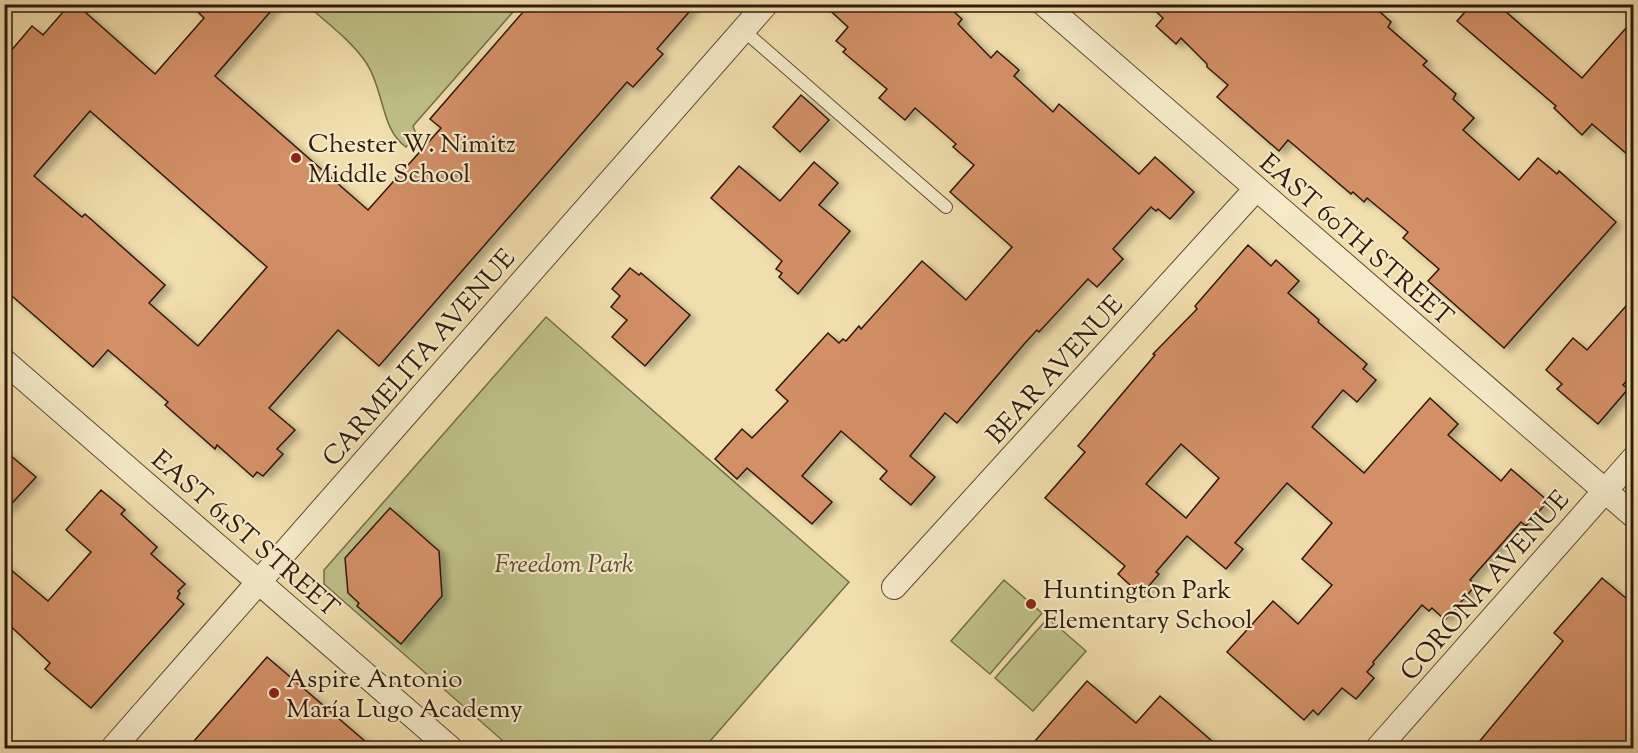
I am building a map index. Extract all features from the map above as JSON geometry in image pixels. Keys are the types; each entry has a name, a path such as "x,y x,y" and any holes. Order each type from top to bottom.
{"street":[{"name":"CARMELITA AVENUE","path":"113,748 766,4"},
{"name":"EAST 60TH STREET","path":"1044,4 1634,516"},
{"name":"BEAR AVENUE","path":"894,587 1256,189"},
{"name":"EAST 61ST STREET","path":"4,361 450,748"},
{"name":"CORONA AVENUE","path":"1378,748 1634,458"}],"lane":[{"path":"743,30 946,207"}],"green space":[{"path":"307,5 519,5 413,126 416,134 406,147 392,131 373,74 367,64 347,40"},
{"name":"Freedom Park","path":"546,317 849,582 704,748 511,748 324,584 324,570"},
{"path":"1004,580 1042,613 990,674 951,641"},
{"path":"1048,618 1086,651 1033,711 995,678"}],"building":[{"path":"70,4 76,4 155,74 204,18 190,4 277,4 215,76 368,210 441,128 430,119 530,4 696,4 657,49 663,54 633,87 627,82 379,366 338,330 269,408 295,430 277,449 283,454 263,476 257,472 253,477 217,445 215,449 165,405 168,402 108,350 93,367 4,289 4,59 32,26 43,35","holes":["90,111 267,267 198,346 149,303 165,285 85,214 82,217 34,176"]},
{"path":"823,4 945,4 962,19 958,24 991,58 997,51 1019,70 1014,76 1053,112 1059,104 1139,174 1155,157 1194,192 1170,219 1158,209 1156,211 1151,207 1113,249 1123,259 1097,287 1088,279 1039,332 1037,330 1025,343 957,423 945,413 910,456 935,477 911,505 880,479 887,471 841,431 802,476 832,502 812,524 747,468 737,479 715,459 742,429 752,438 788,401 776,390 828,333 839,343 843,339 846,341 859,326 861,329 922,261 966,300 1012,247 950,192 974,165 953,147 956,144 915,108 905,120 879,98 887,89 843,52 846,49 836,41 848,27"},
{"path":"1148,4 1371,4 1391,22 1388,27 1427,61 1423,65 1456,94 1453,99 1474,118 1463,130 1519,180 1538,158 1557,174 1559,171 1616,222 1504,348 1428,281 1439,269 1403,238 1408,232 1367,198 1364,202 1353,192 1351,194 1288,140 1279,151 1217,97 1228,85 1207,67 1207,64 1181,38 1176,44 1156,26 1163,18"},
{"path":"1472,4 1497,4 1582,78 1634,19 1634,160 1592,124 1582,135 1554,108 1556,106 1457,21"},
{"path":"801,95 829,120 800,152 773,127"},
{"path":"814,162 838,183 819,205 850,231 798,294 779,277 782,273 776,269 782,261 711,198 739,166 780,201"},
{"path":"1248,245 1271,266 1276,260 1299,281 1288,293 1367,364 1363,369 1376,380 1357,402 1343,390 1312,427 1364,473 1430,398 1458,424 1448,435 1501,481 1511,469 1548,501 1526,526 1521,522 1470,580 1476,585 1445,620 1432,608 1429,611 1422,605 1373,662 1374,664 1367,672 1374,678 1356,699 1342,688 1318,715 1313,710 1304,720 1227,652 1273,601 1298,624 1332,585 1302,559 1332,523 1287,483 1235,543 1243,549 1226,569 1187,536 1156,572 1159,574 1141,595 1118,574 1125,566 1045,498 1085,452 1078,446 1155,355 1153,354 1197,309 1195,306","holes":["1181,444 1219,478 1186,518 1146,484"]},
{"path":"630,268 639,275 641,273 690,315 645,366 612,337 627,320 611,307 620,296 612,289"},
{"path":"1634,297 1634,372 1623,385 1628,389 1598,424 1557,389 1562,384 1546,370 1573,338 1587,350"},
{"path":"4,450 36,477 4,512"},
{"path":"101,490 125,510 121,514 157,547 151,554 185,584 178,591 180,593 177,598 184,604 91,708 45,669 50,663 4,620 4,564 48,601 91,552 66,530"},
{"path":"390,508 439,551 442,596 401,644 357,606 359,603 348,593 345,558"},
{"path":"1602,578 1634,605 1634,748 1474,748 1563,641 1554,633"},
{"name":"Aspire Antonio María Lugo Academy","path":"267,657 373,748 188,748"},
{"path":"1087,681 1136,723 1160,696 1220,748 1029,748"}],"place":[{"name":"Chester W. Nimitz Middle School","path":"296,158"},
{"name":"Huntington Park Elementary School","path":"1031,604"},
{"name":"Aspire Antonio María Lugo Academy","path":"274,693"}]}
